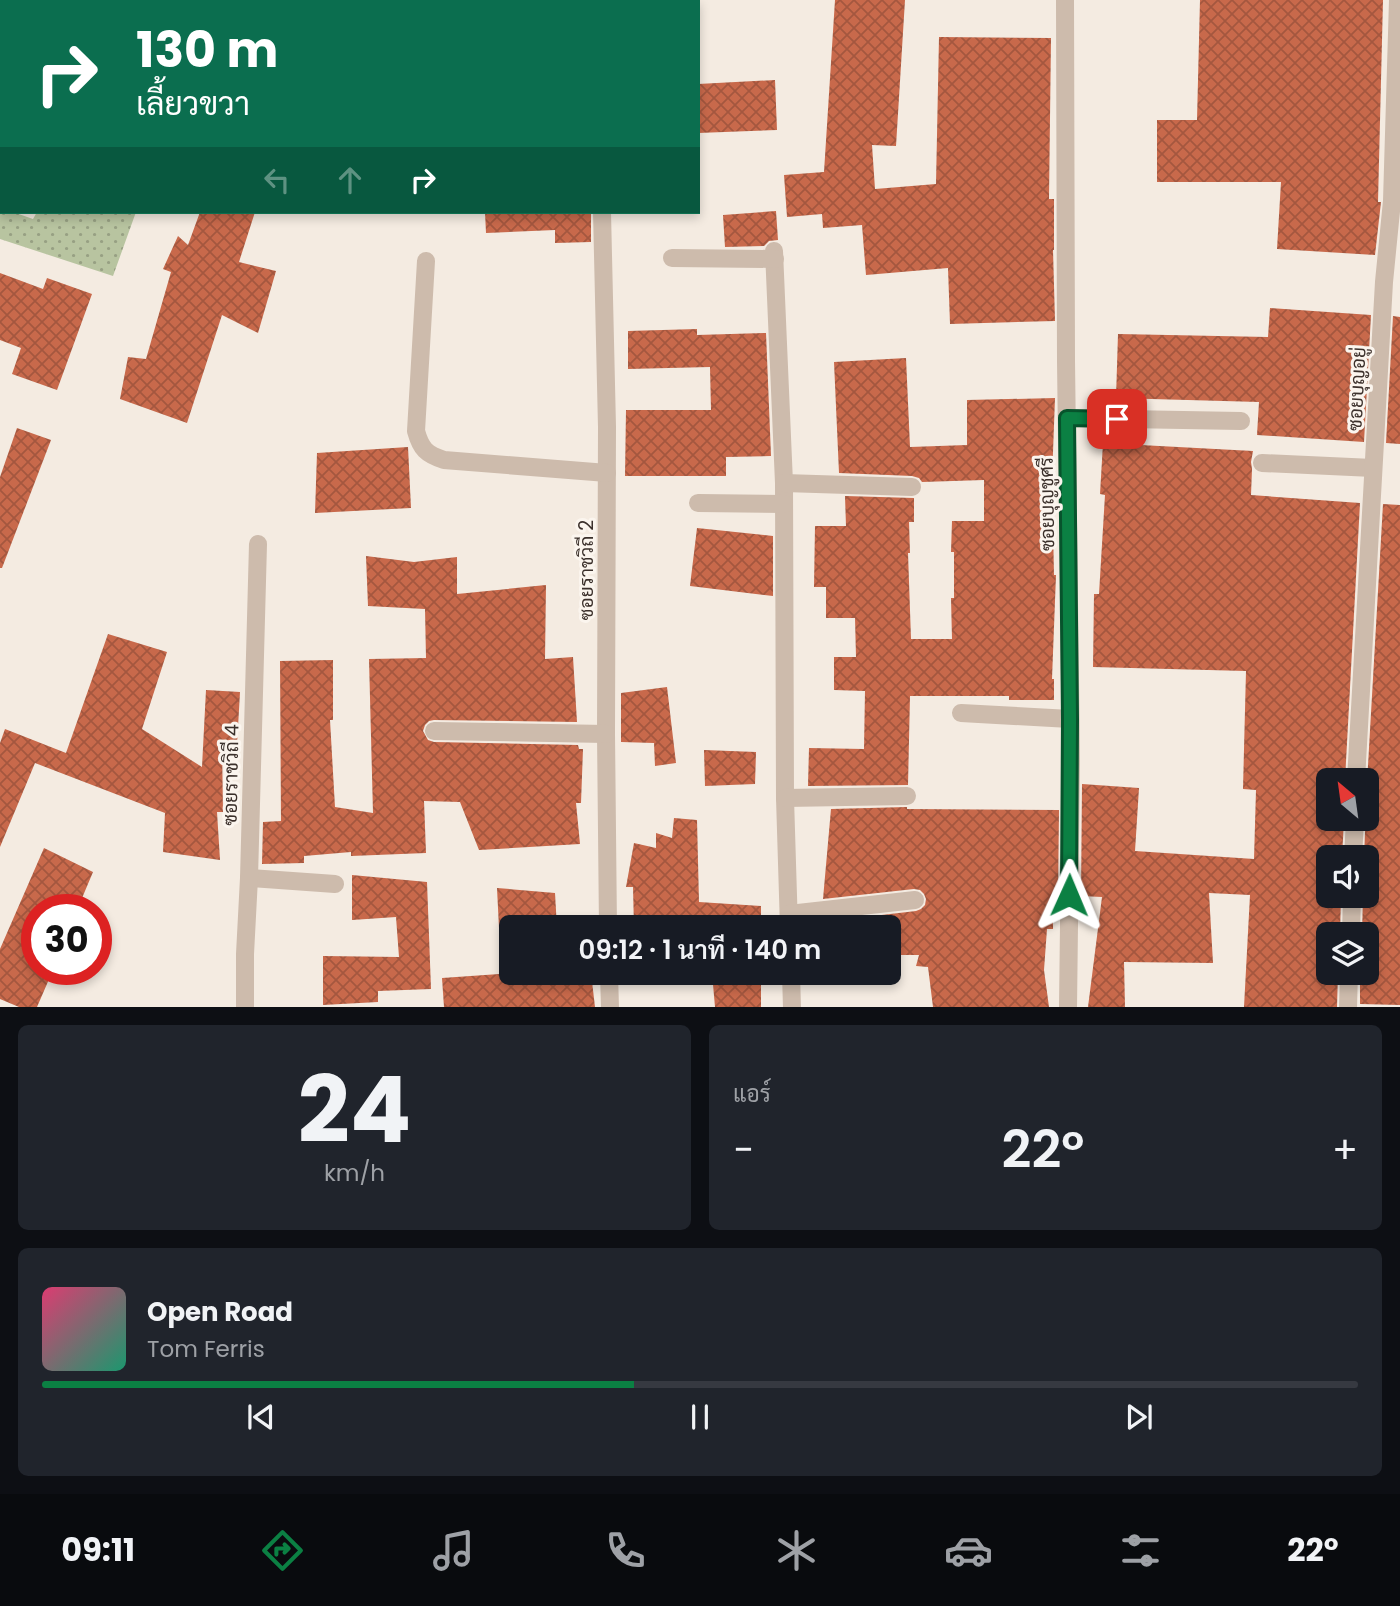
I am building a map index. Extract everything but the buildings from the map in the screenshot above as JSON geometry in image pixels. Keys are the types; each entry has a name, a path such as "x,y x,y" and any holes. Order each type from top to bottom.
{"street":[{"name":"ซอยบุญชูศรี","path":"1065,0 1070,719 1068,1007"},
{"name":"ซอยบุญอยู่","path":"1357,768 1384,282 1396,201 1398,0"},
{"name":"ซอยราชวิถี 2","path":"602,214 607,473 608,915"},
{"path":"672,258 774,255 783,482 785,798 789,915"},
{"path":"426,261 416,431 420,446 431,455 444,460 607,473"},
{"path":"1067,418 1241,421"},
{"path":"1262,463 1373,468"},
{"path":"783,482 912,487"},
{"path":"698,503 783,504"},
{"name":"ซอยราชวิถี 4","path":"245,1007 258,544"},
{"path":"961,713 1070,719"},
{"path":"434,731 606,734"},
{"path":"785,798 907,796"},
{"path":"249,878 335,884"},
{"path":"820,915 915,900"},
{"path":"609,985 610,1007"},
{"path":"791,985 792,1007"},
{"path":"1348,1007 1349,985"}],"green space":[{"path":"0,214 19,214 33,219 36,214 135,214 113,276 0,239"}],"route":[{"path":"1069,895 1067,418 1117,419"}]}
